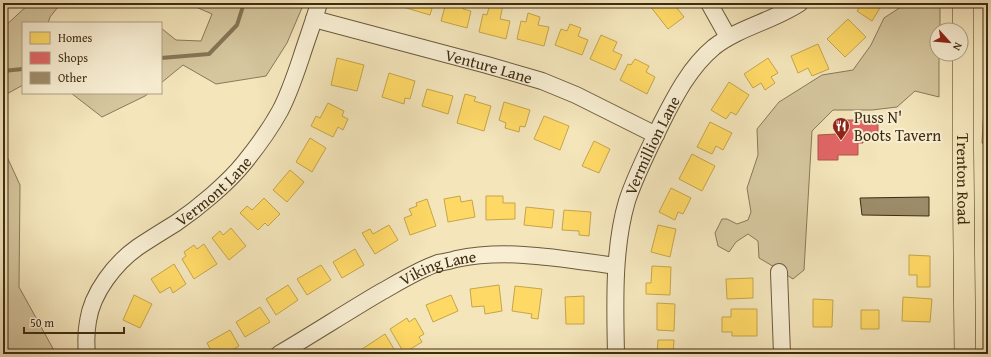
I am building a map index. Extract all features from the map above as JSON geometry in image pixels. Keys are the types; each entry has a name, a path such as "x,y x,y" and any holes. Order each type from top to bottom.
{"main road":[{"name":"Trenton Road","path":"963,3 965,354"}],"street":[{"name":"Vermont Lane","path":"87,354 86,341 88,320 92,306 100,289 110,274 123,259 136,248 177,222 223,185 243,164 268,129 280,110 293,81 320,3"},
{"path":"709,3 728,37"},
{"name":"Vermillion Lane","path":"616,354 616,266 621,225 627,201 639,170 667,111 683,83 697,64 713,48 728,37 784,12 800,3"},
{"name":"Venture Lane","path":"314,19 542,81 576,95 656,135"},
{"name":"Viking Lane","path":"279,354 353,308 425,268 439,263 466,257 494,254 527,255 616,266"},
{"path":"780,272 782,354"}],"shaded area":[{"path":"30,3 61,3 50,17 48,22 22,22 22,86 3,96 3,28"},
{"path":"193,3 304,3 287,43 266,76 216,84 183,65 162,82 162,29 176,40 201,41 212,14 196,7"},
{"path":"907,3 940,3 940,22 929,22 929,62 939,62 939,97 915,91 897,107 872,110 833,110 812,131 804,270 793,279 759,258 758,241 748,234 736,242 729,252 718,246 715,233 722,219 727,219 737,224 748,220 751,212 747,188 758,155 757,129 779,102 822,75 853,70 871,45 884,18"},
{"path":"988,24 988,146 982,143 985,88 985,42"},
{"path":"72,94 148,94 145,96 102,117"},
{"path":"3,148 20,185 19,287 56,354 3,354"}],"building: Homes":[{"path":"404,3 427,3 433,5 430,15 403,7"},
{"path":"446,3 465,3 463,9 471,11 467,28 441,21"},
{"path":"490,3 503,5 500,19 510,21 506,39 479,32 483,14 487,15"},
{"path":"655,3 673,3 684,17 668,29 650,6"},
{"path":"862,3 883,3 872,21 857,11"},
{"path":"528,13 540,17 538,25 549,27 544,46 517,39 521,21 526,22"},
{"path":"848,19 866,37 845,57 827,39"},
{"path":"570,24 581,28 578,36 588,40 582,55 555,45 561,29 567,31"},
{"path":"601,35 617,42 613,51 622,55 615,70 590,59"},
{"path":"818,44 829,69 812,76 808,68 798,73 791,56"},
{"path":"337,58 364,65 357,91 331,85"},
{"path":"768,58 778,73 771,77 775,83 765,90 761,83 753,88 744,74"},
{"path":"635,59 649,66 646,72 655,77 647,94 620,80 628,64 631,65"},
{"path":"389,73 415,81 410,99 405,98 404,104 382,97"},
{"path":"729,82 749,95 736,115 731,112 726,119 711,110"},
{"path":"427,89 453,96 448,114 422,106"},
{"path":"465,94 476,97 474,101 491,106 484,131 457,123"},
{"path":"504,102 530,110 525,127 520,126 519,132 505,128 506,123 499,120"},
{"path":"328,103 344,111 342,116 348,119 343,130 338,127 333,137 311,126 316,116 320,118"},
{"path":"544,116 569,126 560,150 534,139"},
{"path":"710,122 732,133 723,150 716,146 712,154 697,147"},
{"path":"310,138 326,148 312,172 296,162"},
{"path":"594,141 610,149 599,173 582,166"},
{"path":"692,154 715,166 702,191 679,179"},
{"path":"290,170 304,182 287,202 273,190"},
{"path":"671,188 691,198 683,214 678,212 675,220 659,212"},
{"path":"460,196 461,202 472,200 475,217 448,222 444,199"},
{"path":"486,196 503,196 503,203 515,203 515,219 486,220"},
{"path":"264,198 280,214 268,226 265,223 258,230 240,213 247,206 252,210"},
{"path":"427,199 436,226 410,235 404,218 412,215 409,209 417,206 416,203"},
{"path":"526,207 554,210 552,228 524,225"},
{"path":"564,210 591,212 589,236 579,235 579,231 562,230"},
{"path":"389,225 398,240 375,254 362,233 370,229 373,234"},
{"path":"658,225 676,229 670,257 651,252"},
{"path":"231,228 246,246 229,260 212,238 220,231 223,235"},
{"path":"204,244 217,264 194,279 182,259 186,256 184,252 194,245 197,249"},
{"path":"355,249 364,265 342,278 333,262"},
{"path":"909,255 930,256 930,287 917,287 917,275 909,275"},
{"path":"174,264 186,284 173,293 170,287 160,293 151,279"},
{"path":"321,265 331,280 307,295 297,279"},
{"path":"652,266 671,267 670,295 646,294 646,283 651,283"},
{"path":"753,278 753,298 727,299 726,279"},
{"path":"288,285 298,300 276,315 266,299"},
{"path":"499,285 502,311 485,314 484,306 472,307 470,289"},
{"path":"515,286 542,289 538,319 531,318 532,314 512,311"},
{"path":"134,295 152,304 140,328 123,320"},
{"path":"451,295 458,311 433,322 426,305"},
{"path":"584,296 584,324 566,324 565,297"},
{"path":"903,297 932,299 930,322 902,321"},
{"path":"813,299 833,300 832,327 813,327"},
{"path":"657,303 675,304 674,331 657,330"},
{"path":"260,307 270,322 245,337 236,322"},
{"path":"731,309 757,309 757,336 732,336 732,332 722,332 722,317 731,317"},
{"path":"861,310 879,310 879,329 861,329"},
{"path":"407,318 409,322 415,318 424,334 419,337 422,342 404,353 390,329"},
{"path":"230,330 239,346 226,354 213,354 207,343"},
{"path":"385,334 394,349 386,354 361,354 359,351"},
{"path":"658,340 674,340 673,354 657,354"}],"building: Shops":[{"name":"Puss N' Boots Tavern","path":"836,120 878,120 878,138 863,138 863,143 858,143 858,155 838,155 838,160 818,160 818,135 836,134"}],"building: Other":[{"path":"929,197 929,216 862,215 860,198"}],"waterway":[{"path":"162,58 209,54 237,25 244,3"},
{"path":"3,71 22,69"}],"place":[{"name":"Puss N' Boots Tavern","path":"841,141"}]}
